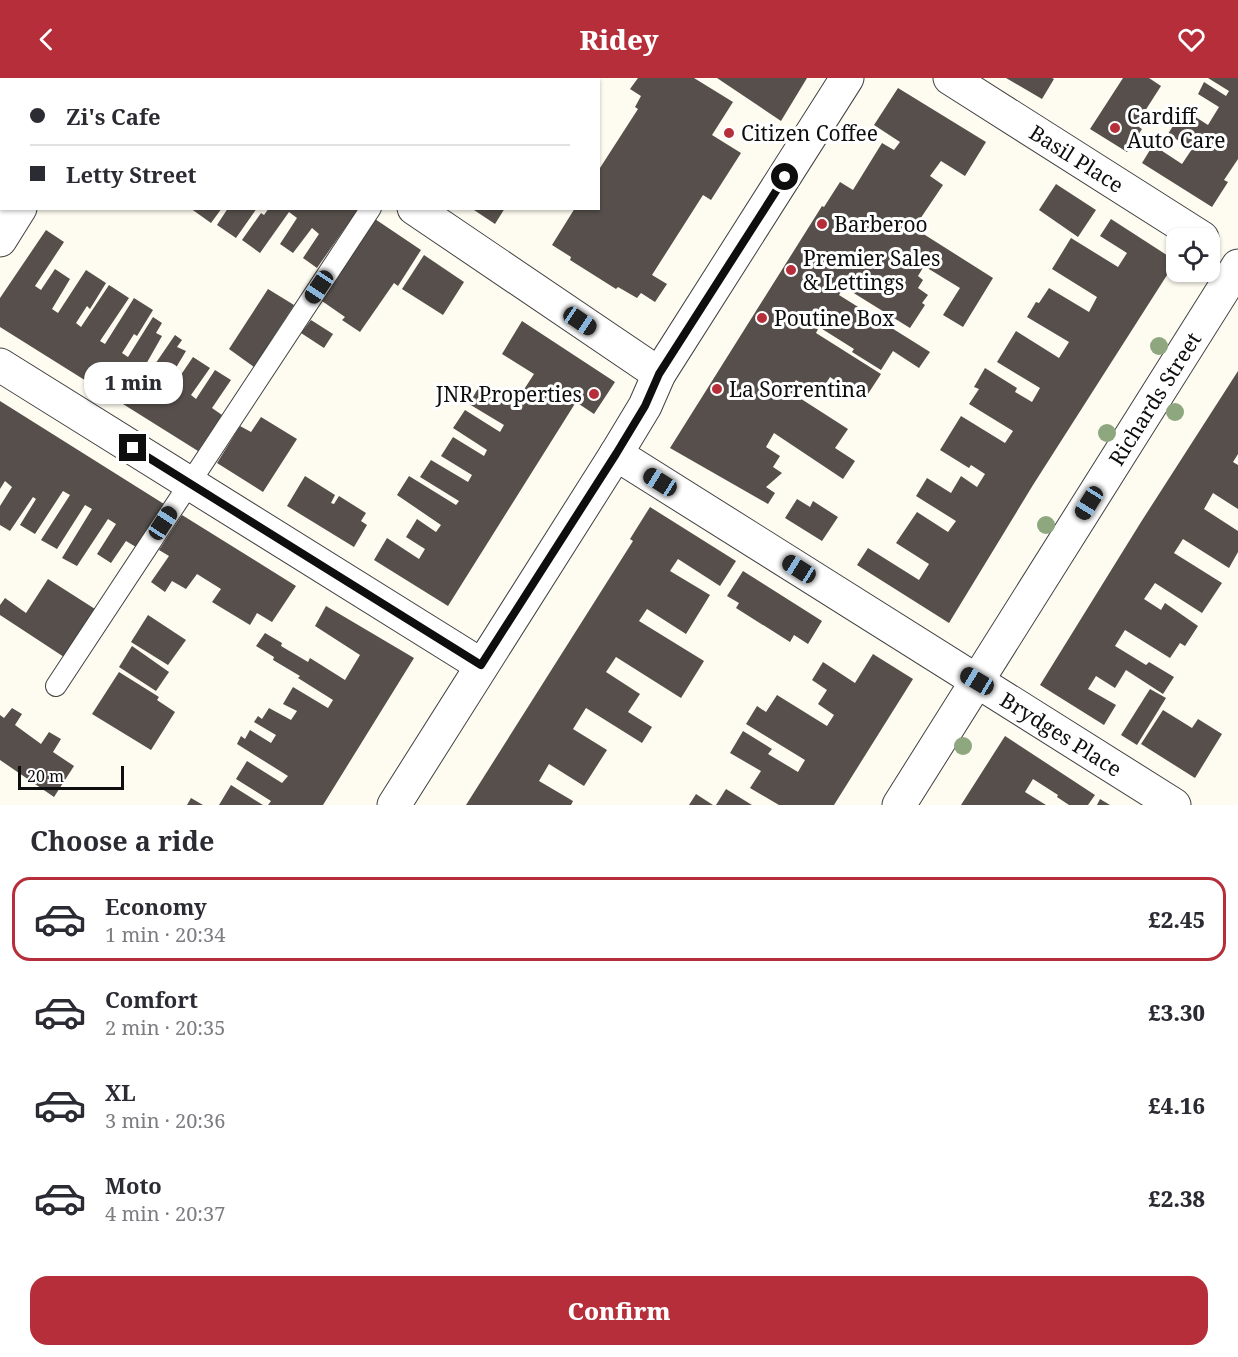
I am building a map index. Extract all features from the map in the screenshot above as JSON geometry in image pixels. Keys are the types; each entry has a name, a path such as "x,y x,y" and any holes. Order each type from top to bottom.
{"street":[{"path":"394,805 616,454 645,406 659,374 848,78"},
{"name":"Basil Place","path":"950,78 1186,228"},
{"path":"0,240 19,210"},
{"path":"417,210 659,374"},
{"path":"1220,250 1238,261"},
{"name":"Richards Street","path":"899,805 1238,266"},
{"path":"0,365 481,665"},
{"name":"Brydges Place","path":"616,454 1174,805"}],"lane":[{"path":"56,686 370,210"}],"building":[{"path":"638,78 694,78 733,102 712,135 741,153 711,200 703,195 652,275 667,284 655,302 641,293 637,298 618,287 616,289 570,260 571,257 552,245 574,210 600,210 600,168 638,109 635,107 641,96 630,89"},
{"path":"717,78 807,78 781,121"},
{"path":"1006,78 1052,78 1054,79 1042,99"},
{"path":"1123,78 1149,78 1161,86 1136,125 1142,129 1127,152 1090,129"},
{"path":"1208,78 1238,78 1238,159 1224,180 1228,182 1212,207 1142,163 1153,145 1182,164 1192,149 1168,134 1183,109 1208,125 1219,107 1198,94 1204,82 1226,96 1229,91"},
{"path":"898,88 986,142 965,176 941,161 930,176 943,185 914,228 993,278 963,327 943,315 960,288 924,266 918,276 923,280 918,288 928,295 922,303 925,305 910,328 844,287 839,295 930,352 919,368 893,351 881,370 852,352 854,349 819,327 816,333 881,374 864,400 830,377 819,395 796,380 792,386 798,391 795,395 848,429 835,448 855,461 843,479 774,433 766,447 780,456 773,467 782,473 766,487 775,493 768,504 670,448 822,206 824,207 840,182 853,190 882,143 894,150 900,142 874,125"},
{"path":"1056,184 1096,210 1078,237 1039,210"},
{"path":"193,210 221,210 211,223"},
{"path":"227,210 256,210 236,238 217,225"},
{"path":"268,210 358,210 317,268 303,258 319,234 312,228 293,253 280,244 297,218 289,212 260,253 242,240 261,213 264,215"},
{"path":"474,210 504,210 495,224"},
{"path":"375,219 421,250 398,286 394,283 360,332 342,320 345,317 322,301"},
{"path":"1111,219 1166,255 1166,277 1033,485 949,623 857,565 868,548 919,580 929,564 896,543 917,512 948,532 956,521 916,496 927,478 951,493 961,476 977,487 985,474 971,465 969,468 940,450 961,416 1005,443 1013,431 969,404 979,389 974,387 985,368 1017,388 1015,392 1032,402 1040,388 997,362 1016,331 1059,358 1069,342 1027,317 1036,302 1039,303 1049,288 1089,312 1097,297 1052,269 1071,238 1118,267 1127,253 1100,236"},
{"path":"46,230 64,242 35,286 41,290 55,269 70,279 52,309 58,313 86,270 106,283 90,309 87,306 76,323 81,327 109,285 129,298 100,341 105,344 134,298 153,310 137,336 134,334 122,353 128,357 153,317 162,323 156,333 162,336 145,366 151,370 175,335 182,340 177,347 186,351 168,381 174,385 193,357 210,368 191,395 196,399 215,370 231,380 212,408 222,415 198,451 0,327 0,298"},
{"path":"424,255 464,282 443,315 402,289"},
{"path":"268,289 294,305 254,367 229,349"},
{"path":"311,320 333,334 324,348 301,333"},
{"path":"522,321 615,382 594,414 576,402 448,606 374,560 387,538 419,559 425,549 406,537 417,519 436,532 441,525 397,495 409,476 456,505 459,501 420,477 431,460 468,482 472,475 441,456 453,437 484,456 487,450 453,428 465,410 500,432 504,425 469,404 480,385 514,405 534,374 502,354"},
{"path":"1238,371 1238,454 1233,462 1238,465 1238,509 1213,493 1204,509 1238,531 1238,552 1229,568 1183,539 1174,553 1222,583 1202,613 1155,583 1144,599 1161,610 1165,603 1198,626 1185,646 1180,643 1170,658 1125,630 1115,646 1146,665 1149,662 1174,677 1163,694 1126,670 1115,688 1096,676 1088,689 1116,705 1104,725 1040,685"},
{"path":"0,401 164,504 136,547 126,541 111,563 97,554 116,524 108,519 77,566 62,558 92,509 85,505 57,549 41,540 70,495 63,491 35,534 20,525 36,499 33,497 10,531 0,525 0,506 12,487 5,481 0,489"},
{"path":"261,417 297,439 263,492 217,463 240,426 251,432"},
{"path":"305,476 335,495 331,503 334,504 339,496 366,513 361,521 367,525 354,547 287,506"},
{"path":"797,499 810,507 813,501 838,517 822,541 785,518"},
{"path":"650,507 736,561 720,586 678,559 670,571 710,595 686,634 647,609 639,621 704,661 681,698 616,657 606,672 640,694 628,712 652,727 642,743 586,708 573,729 607,750 584,786 549,764 539,781 573,801 571,805 466,805 633,541 630,539"},
{"path":"182,515 296,586 272,622 257,613 250,625 212,602 221,589 197,574 186,589 172,581 165,592 151,582 169,556 159,550"},
{"path":"743,571 822,621 808,644 794,635 790,642 736,608 739,603 727,596"},
{"path":"48,579 95,609 64,657 0,615 0,605 5,598 26,613"},
{"path":"326,606 414,658 323,805 268,805 271,801 236,779 247,761 282,783 288,776 237,744 241,736 245,739 250,730 271,743 276,735 254,722 258,716 262,719 269,708 291,720 297,711 283,704 293,687 328,708 333,700 298,678 300,676 273,660 274,657 256,646 265,633 282,643 281,646 308,662 310,658 345,680 360,655 315,626"},
{"path":"148,615 186,640 168,665 131,642"},
{"path":"132,646 169,672 156,691 119,667"},
{"path":"873,654 913,679 834,805 779,805 750,788 761,771 730,753 743,731 772,749 768,754 798,772 805,760 746,724 757,706 766,712 777,695 827,726 834,715 818,704 827,690 812,680 823,662 855,683"},
{"path":"119,672 159,697 157,700 175,712 151,750 92,714"},
{"path":"1150,689 1166,698 1137,745 1121,735"},
{"path":"12,708 22,714 15,725 41,744 49,732 61,739 53,752 74,766 54,797 0,760 0,715 4,718"},
{"path":"1163,710 1192,728 1198,719 1222,734 1195,778 1141,744"},
{"path":"1005,736 1095,795 1088,805 1069,805 1033,779 1025,792 1046,805 961,805"},
{"path":"231,785 263,805 219,805"},
{"path":"726,789 752,805 716,805"},
{"path":"696,794 713,805 689,805"},
{"path":"191,798 203,805 187,805"},
{"path":"1100,799 1110,805 1097,805"}],"place":[{"name":"Cardiff Auto Care","path":"1115,128"},
{"name":"Citizen Coffee","path":"729,133"},
{"name":"Barberoo","path":"822,224"},
{"name":"Premier Sales & Lettings","path":"791,270"},
{"name":"Poutine Box","path":"762,318"},
{"name":"La Sorrentina","path":"717,389"},
{"name":"JNR Properties","path":"594,394"}],"route":[{"path":"133,448 481,665 616,454 645,406 659,374 785,177"}]}
